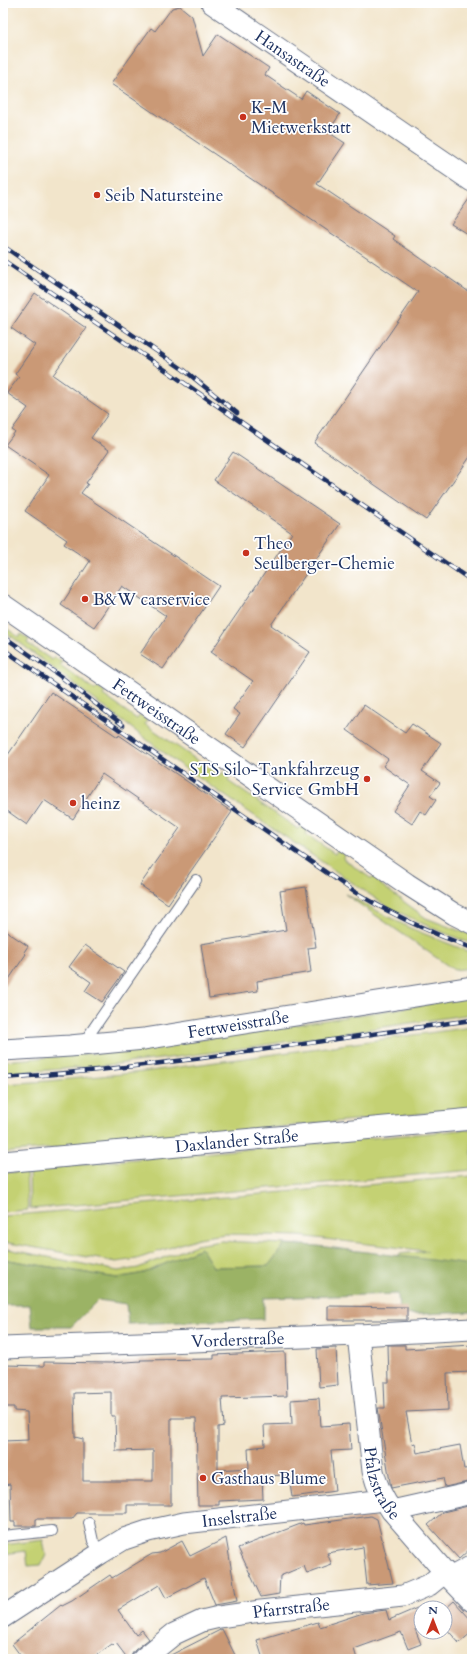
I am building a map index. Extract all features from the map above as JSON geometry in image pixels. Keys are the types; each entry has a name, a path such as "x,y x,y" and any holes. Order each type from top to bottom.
{"street":[{"name":"Hansastraße","path":"212,3 472,181"},
{"name":"Fettweisstraße","path":"3,605 407,884 454,914 472,923"},
{"name":"Fettweisstraße","path":"3,1050 144,1039 472,987"},
{"name":"Daxlander Straße","path":"3,1162 472,1120"},
{"name":"Vorderstraße","path":"3,1348 358,1335 472,1329"},
{"name":"Pfalzstraße","path":"358,1335 373,1471 377,1487 388,1506 472,1601"},
{"name":"Inselstraße","path":"3,1617 124,1539 148,1531 184,1524 388,1506 472,1493"},
{"name":"Pfarrstraße","path":"143,1659 174,1634 202,1621 220,1616 403,1596 430,1585 448,1575 472,1566"}],"lane":[{"path":"82,1045 196,880"},
{"path":"89,1524 93,1541 101,1553"},
{"path":"3,1536 52,1531"}],"green space":[{"path":"3,626 19,637 21,634 29,639 27,643 52,660 54,657 62,662 60,665 95,690 98,687 105,692 103,695 137,719 140,715 147,720 145,724 220,776 223,772 230,777 228,781 298,829 301,825 308,831 306,834 335,854 337,850 345,855 343,859 372,879 375,876 382,881 380,884 426,918 472,934 472,944 432,928 388,907 180,765 3,630"},
{"path":"345,894 410,928 472,953 472,968 454,970"},
{"path":"472,997 472,1014 180,1057 121,1064 3,1073 3,1061 141,1049"},
{"path":"472,1027 472,1109 3,1153 3,1084 143,1072"},
{"path":"472,1129 472,1170 30,1209 29,1170 102,1162"},
{"path":"26,1171 28,1210 3,1212 3,1173"},
{"path":"472,1176 472,1276 396,1268 399,1254 428,1251 299,1236 225,1234 198,1238 137,1259 116,1262 3,1242 3,1216"},
{"path":"221,1241 285,1244 269,1266 213,1267 201,1248 144,1273 117,1278 3,1259 3,1248 118,1271 138,1268 196,1245"},
{"path":"285,1244 318,1246 472,1265 472,1312 399,1315 398,1294 264,1298 264,1319 128,1324 126,1304 98,1300 71,1327 32,1327 30,1305 3,1305 3,1259 117,1278 144,1273 201,1248 213,1267 268,1266"},
{"path":"43,1540 46,1555 41,1565 28,1566 26,1551 3,1554 3,1545"}],"building":[{"path":"180,6 192,16 203,56 218,34 269,68 265,75 301,99 306,91 340,114 328,132 345,143 317,184 395,236 393,239 472,294 472,454 426,520 314,443 418,292 111,84 151,28 155,31 172,8"},
{"path":"472,195 472,237 451,224"},
{"path":"35,293 86,328 53,375 108,414 91,438 109,450 86,483 88,484 81,493 219,586 163,669 140,654 166,616 122,586 94,627 61,605 90,561 64,544 67,540 25,511 49,475 5,445 15,432 12,430 28,408 7,393 19,377 15,374 35,345 11,328"},
{"path":"233,452 340,524 271,625 310,652 245,747 226,734 240,714 233,709 253,681 211,652 292,533 214,480"},
{"path":"51,692 118,737 119,735 232,812 168,904 140,885 180,828 102,774 73,819 44,800 27,825 3,808 3,762"},
{"path":"364,705 405,733 412,724 441,743 422,771 440,783 430,796 436,800 426,815 420,811 412,824 393,811 410,785 383,766 388,759 347,730"},
{"path":"306,887 316,947 308,948 311,972 257,981 258,991 209,998 201,944 286,930 280,891"},
{"path":"3,929 28,946 24,952 26,954 3,988"},
{"path":"85,945 124,972 102,1002 85,991 91,982 69,967"},
{"path":"328,1306 407,1307 407,1320 328,1320"},
{"path":"388,1345 405,1345 405,1349 472,1345 472,1372 447,1373 448,1410 406,1412 412,1444 415,1443 417,1453 460,1445 464,1469 472,1468 472,1481 445,1487 443,1478 391,1488 378,1408 385,1408 384,1382 389,1382"},
{"path":"336,1348 338,1385 319,1387 317,1349"},
{"path":"285,1352 287,1396 222,1398 224,1426 218,1427 218,1470 249,1468 248,1448 265,1446 264,1425 292,1424 291,1400 319,1398 321,1426 349,1424 351,1450 331,1451 335,1491 292,1497 289,1475 262,1476 263,1499 219,1501 219,1505 198,1505 196,1418 171,1418 171,1505 127,1505 127,1513 77,1513 72,1519 36,1519 36,1526 15,1526 15,1522 11,1522 10,1484 3,1485 3,1441 28,1440 27,1412 14,1411 14,1407 5,1407 6,1365 44,1366 44,1362 110,1363 141,1361 140,1360 214,1359 214,1355","holes":["111,1392 111,1416 115,1416 116,1451 153,1450 153,1481 83,1481 83,1439 75,1437 74,1393"]},
{"path":"472,1505 472,1547 459,1559 428,1525 443,1512"},
{"path":"371,1516 377,1519 393,1583 367,1585 363,1547 327,1553 332,1565 307,1574 304,1566 280,1576 279,1594 261,1597 238,1548 303,1523 304,1525"},
{"path":"226,1538 237,1601 215,1605 204,1578 166,1598 159,1585 118,1610 136,1635 142,1630 149,1639 135,1650 131,1659 128,1659 116,1643 113,1646 112,1644 91,1659 23,1659 12,1644 61,1605 62,1606 72,1601 110,1575 112,1578 152,1554 160,1553 182,1541 190,1556"},
{"path":"454,1601 472,1621 472,1632 459,1643 453,1636"},
{"path":"386,1610 389,1620 413,1610 413,1640 419,1640 421,1644 408,1649 401,1632 354,1649 357,1659 263,1659 257,1640 318,1622 320,1627 363,1613"},
{"path":"222,1629 237,1659 163,1659"}],"railway":[{"path":"3,246 184,370 237,413"},
{"path":"3,260 472,581"},
{"path":"3,636 60,676 123,725"},
{"path":"3,649 353,891 382,908 411,922 472,948"},
{"path":"3,1078 121,1068 179,1061 472,1020"}],"place":[{"name":"K-M Mietwerkstatt","path":"243,117"},
{"name":"Seib Natursteine","path":"97,195"},
{"name":"Theo Seulberger-Chemie","path":"246,553"},
{"name":"B&W carservice","path":"85,599"},
{"name":"STS Silo-Tankfahrzeug Service GmbH","path":"367,779"},
{"name":"heinz","path":"73,803"},
{"name":"Gasthaus Blume","path":"203,1478"}]}
